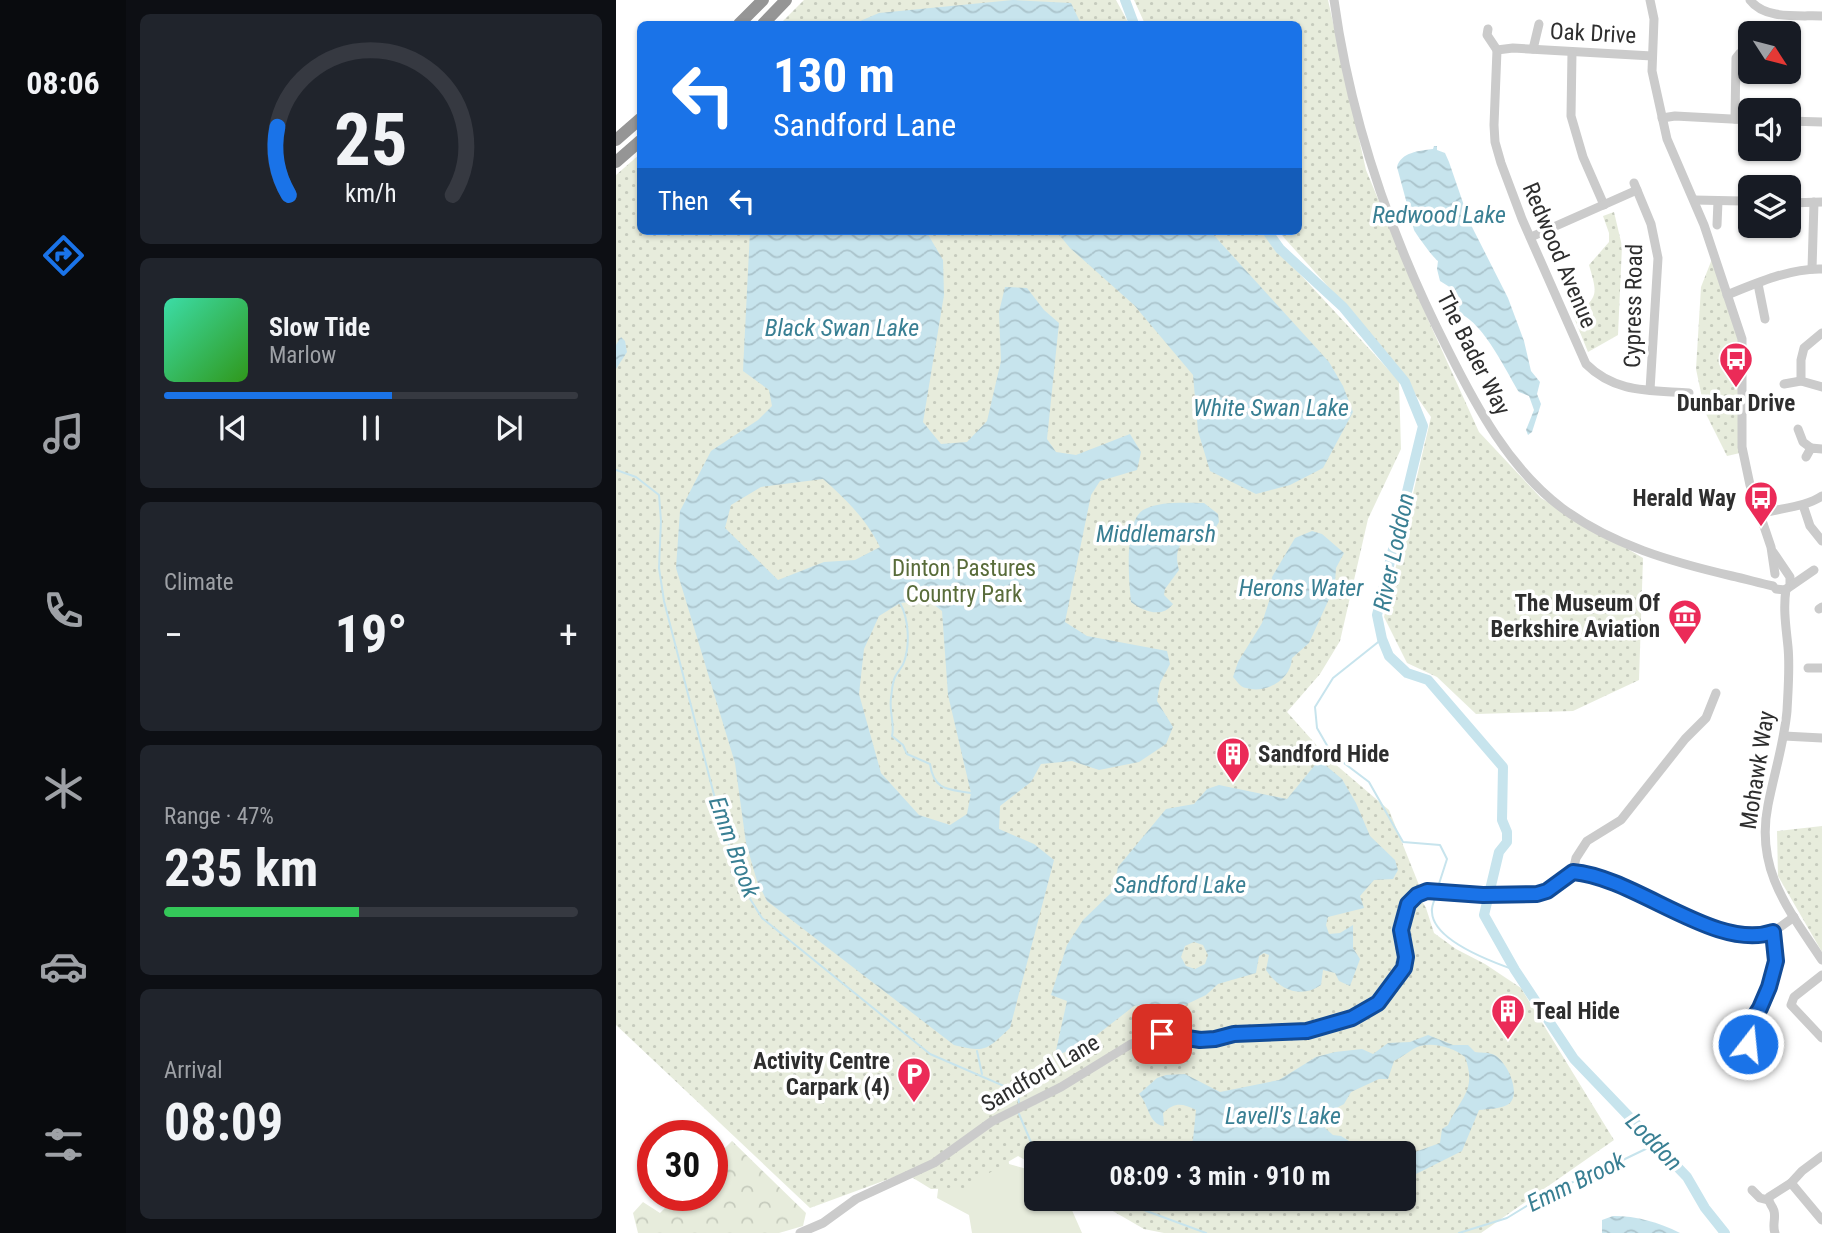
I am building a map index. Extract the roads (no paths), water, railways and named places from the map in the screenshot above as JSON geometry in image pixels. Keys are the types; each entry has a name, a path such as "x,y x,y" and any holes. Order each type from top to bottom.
{"highway":[{"path":"742,21 763,0"},
{"path":"766,21 786,0"},
{"path":"616,140 637,122"},
{"path":"616,162 637,144"}],"street":[{"name":"The Bader Way","path":"1334,0 1367,155 1389,219 1457,368 1506,450 1548,496 1587,525 1644,552 1702,570 1749,580 1781,581 1818,568"},
{"name":"Mohawk Way","path":"1650,0 1654,19 1652,71 1662,118 1738,325 1744,351 1742,447 1759,514 1781,581 1788,658 1784,736 1765,820 1765,849 1774,884 1822,960"},
{"path":"1750,0 1762,11 1822,16"},
{"name":"Oak Drive","path":"1532,49 1539,24"},
{"path":"1488,29 1487,35 1497,50"},
{"name":"Oak Drive","path":"1497,50 1532,49 1652,56"},
{"name":"Redwood Avenue","path":"1497,50 1495,142 1508,184 1586,364 1612,384 1627,388 1689,393"},
{"path":"1531,237 1604,205 1583,157 1571,116 1572,52"},
{"path":"1735,119 1738,56"},
{"path":"1662,118 1675,116 1738,119"},
{"path":"1801,121 1822,122"},
{"name":"Cypress Road","path":"1604,205 1636,187 1651,224 1658,258 1650,390"},
{"path":"1694,200 1738,201"},
{"path":"1717,225 1718,201"},
{"path":"1727,295 1777,277 1817,269 1818,202"},
{"path":"1758,284 1765,319"},
{"path":"1801,381 1804,348 1822,333"},
{"path":"1784,384 1801,381 1822,387"},
{"path":"1798,429 1808,453 1822,449"},
{"path":"1759,514 1785,506 1803,505 1822,496"},
{"path":"1803,505 1817,540"},
{"path":"1808,668 1822,668"},
{"path":"1716,693 1706,718 1685,739 1621,820 1587,841 1576,858 1573,872 1583,872 1617,883 1707,926 1763,935 1773,932 1794,917"},
{"path":"1784,736 1822,738"},
{"name":"Sandford Lane","path":"800,1233 822,1223 864,1194 934,1163 991,1122 1061,1087 1131,1044 1162,1034 1200,1040 1234,1034 1307,1031 1362,1014 1378,1003 1404,968 1406,957 1401,930 1404,915 1410,901 1427,891 1483,895 1537,894 1547,891 1573,872"},
{"path":"1748,1044 1750,1024 1769,987 1776,961 1773,932"},
{"path":"1822,975 1794,997 1791,1005 1822,1038"},
{"path":"1768,1200 1778,1189 1791,1183 1822,1156"},
{"path":"1791,1183 1822,1220"},
{"path":"1752,1190 1760,1198 1768,1200 1774,1210 1775,1233"}],"water":[{"path":"1013,0 1071,3 1080,21 860,21 879,13"},
{"name":"Redwood Lake","path":"1434,146 1445,153 1470,223 1508,298 1524,341 1531,371 1540,382 1537,394 1541,404 1532,432 1528,435 1526,430 1534,410 1529,396 1519,392 1483,333 1464,315 1454,312 1451,303 1456,291 1440,281 1438,261 1414,230 1397,167 1406,155 1433,149"},
{"name":"Black Swan Lake","path":"750,235 928,235 943,260 944,295 923,422 941,444 967,442 987,421 1001,361 999,312 1005,287 1027,288 1044,310 1059,323 1047,439 1056,452 1076,455 1130,434 1141,452 1137,470 1100,481 1091,495 1065,622 1087,636 1167,651 1170,664 1160,683 1157,701 1173,727 1166,744 1139,762 1099,770 1072,761 1041,764 1031,782 1000,806 999,829 1034,844 1054,860 1010,1028 985,1048 973,1049 954,1045 767,901 757,881 746,843 735,763 676,568 680,511 711,451 758,420 772,406 769,390 743,371","holes":["823,479 840,494 868,527 880,547 855,560 824,562 778,580 725,528 731,505 761,487","928,600 942,611 948,695 971,793 967,814 950,825 919,815 881,773 859,694 864,649 879,616 900,603"]},
{"name":"White Swan Lake","path":"1059,235 1214,235 1329,362 1343,386 1353,412 1323,468 1290,485 1256,494 1210,471 1198,431 1193,375 1134,305 1070,248"},
{"path":"621,337 625,341 627,352 616,369 616,345"},
{"name":"Middlemarsh","path":"1204,503 1218,514 1219,522 1216,527 1191,531 1181,545 1177,553 1179,570 1165,589 1164,595 1173,604 1169,609 1152,612 1131,602 1130,537 1138,515 1145,509 1158,505"},
{"name":"Herons Water","path":"1312,531 1322,534 1344,553 1336,568 1335,582 1329,599 1309,643 1292,658 1291,666 1282,679 1261,689 1244,687 1233,677 1238,662 1262,623 1271,595 1272,577 1295,538"},
{"name":"Sandford Lake","path":"1319,760 1342,779 1370,836 1395,860 1398,870 1393,879 1374,880 1360,896 1364,908 1328,917 1326,925 1329,934 1340,933 1353,925 1353,948 1360,959 1350,986 1339,981 1335,973 1323,970 1321,985 1306,991 1291,990 1271,977 1266,970 1269,955 1264,953 1259,956 1256,973 1218,984 1206,995 1185,1005 1134,1006 1080,1048 1055,1055 1067,1001 1051,995 1067,945 1083,920 1113,891 1118,867 1166,809 1194,804 1207,789 1219,785 1287,799","holes":["1194,942 1203,945 1208,955 1205,964 1195,969 1186,966 1181,957 1185,946"]},
{"name":"Lavell's Lake","path":"1428,1035 1453,1045 1468,1045 1475,1052 1490,1053 1503,1062 1511,1078 1514,1094 1507,1105 1479,1110 1462,1151 1416,1174 1416,1152 1440,1143 1442,1129 1448,1125 1468,1086 1465,1057 1438,1045 1413,1049 1394,1061 1388,1079 1379,1079 1351,1092 1344,1104 1322,1116 1325,1128 1333,1135 1349,1141 1192,1141 1196,1110 1183,1105 1171,1107 1163,1113 1164,1126 1155,1122 1139,1094 1157,1078 1166,1075 1185,1074 1220,1092 1279,1080 1316,1057 1335,1052 1362,1049 1373,1054 1388,1043 1410,1042"},
{"path":"1613,1216 1647,1220 1680,1233 1602,1233 1602,1220"}],"waterway":[{"name":"River Loddon","path":"1125,0 1133,21"},
{"name":"River Loddon","path":"1270,235 1280,249 1343,307 1405,382 1423,426 1377,615 1389,656 1407,673 1428,680 1503,767 1502,820 1507,832 1507,842 1499,852 1484,915 1515,970 1574,1059 1687,1177 1705,1208 1725,1233"},
{"name":"Emm Brook","path":"616,470 636,477 659,495 659,568 664,601 721,822 744,889 762,918 930,1054 1018,1092 1019,1104"},
{"path":"900,603 907,624 908,640 904,662 893,685 892,736 903,745 907,754 930,764 935,779 943,787 971,793"},
{"path":"1382,639 1333,678 1315,707 1317,728 1332,754 1369,782 1403,842 1440,845 1447,859 1438,887"},
{"path":"1436,896 1432,912 1442,932 1465,948 1515,970"},
{"path":"977,1051 982,1074"},
{"name":"Emm Brook","path":"1019,1114 1030,1141"},
{"name":"Emm Brook","path":"1459,1233 1507,1218 1551,1191 1654,1145"},
{"name":"Emm Brook","path":"1146,1211 1206,1233"}],"place":[{"name":"Dunbar Drive","path":"1736,389"},
{"name":"Herald Way","path":"1761,528"},
{"name":"The Museum Of Berkshire Aviation","path":"1685,646"},
{"name":"Sandford Hide","path":"1233,784"},
{"name":"Teal Hide","path":"1508,1041"},
{"name":"Activity Centre Carpark (4)","path":"914,1104"}],"park label":[{"name":"Dinton Pastures Country Park","path":"964,581"}],"water label":[{"name":"Loddon","path":"1654,1142"}]}
